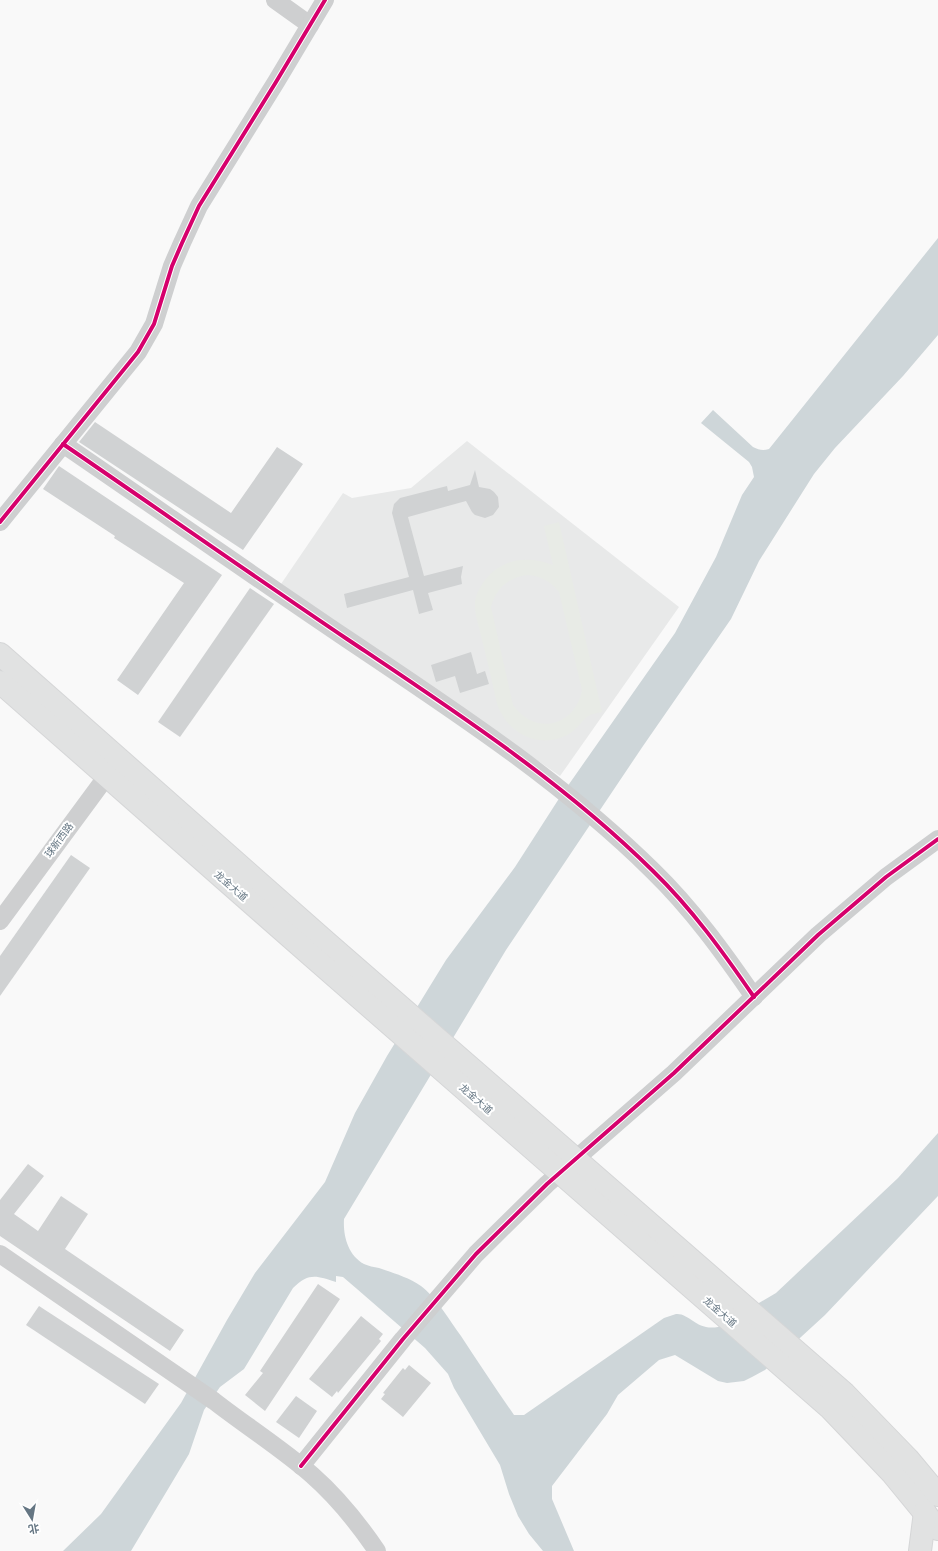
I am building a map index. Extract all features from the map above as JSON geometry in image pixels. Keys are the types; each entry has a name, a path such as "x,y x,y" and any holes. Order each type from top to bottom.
{"main road":[{"name":"龙金大道","path":"0,654 113,768 370,994 568,1166 742,1304 844,1393 908,1459 938,1495"},
{"name":"龙金大道","path":"0,682 113,768"},
{"name":"龙金大道","path":"568,1166 723,1315 830,1408 892,1473 932,1521"},
{"path":"920,1551 932,1521"}],"street":[{"path":"275,0 310,25"},
{"path":"0,522 138,352 147,338 154,324 172,266 199,206 325,0"},
{"path":"63,444 439,701 558,787 644,862 679,898 710,936 754,997"},
{"name":"球新西路","path":"0,921 113,768"},
{"path":"301,1466 403,1339 476,1254 568,1166 674,1074 818,935 858,900 938,839"},
{"path":"0,1254 214,1401 301,1466 333,1495 349,1512 377,1551"}],"shaded area":[{"path":"938,238 938,335 903,376 835,448 814,474 759,561 731,619 643,746 506,950 344,1219 344,1232 350,1250 359,1260 366,1265 379,1268 411,1280 421,1286 432,1296 514,1415 524,1415 664,1318 681,1314 704,1327 718,1327 776,1293 898,1178 938,1133 938,1196 825,1315 765,1370 744,1381 727,1383 718,1381 675,1355 659,1360 618,1395 607,1414 552,1486 552,1499 574,1551 543,1551 529,1534 518,1516 500,1465 454,1388 448,1374 425,1348 343,1277 336,1276 336,1282 324,1278 309,1277 293,1288 244,1369 220,1387 204,1410 189,1454 131,1551 63,1551 101,1514 181,1403 255,1273 325,1182 355,1113 387,1056 446,960 515,867 560,797 675,633 716,557 742,495 754,477 752,467 749,462 701,423 713,410 753,447 761,450 769,449"},
{"path":"467,441 679,607 560,776 281,584 343,493 352,498 411,488"},
{"path":"559,522 602,712 588,716 569,734 558,739 536,740 526,737 509,724 502,715 497,704 476,617 475,604 481,586 488,577 504,564 513,561 533,560 553,565 544,526","holes":["520,576 532,576 545,580 559,592 582,690 578,703 571,712 563,719 553,723 543,724 532,721 522,715 513,705 491,607 496,595 503,585"]}],"building":[{"path":"95,422 231,513 277,447 303,464 243,550 79,442"},
{"path":"59,466 222,575 138,695 117,680 184,583 114,538 115,536 43,489"},
{"path":"475,470 479,487 490,489 498,497 499,507 493,515 485,518 475,515 466,501 408,517 424,576 463,566 461,577 462,584 428,593 433,610 419,614 413,590 347,608 344,594 409,577 392,513 394,504 400,498 447,486 448,491 470,485"},
{"path":"250,588 274,604 180,737 158,722"},
{"path":"471,652 477,674 485,671 489,684 460,693 455,676 436,682 431,665"},
{"path":"71,855 90,868 0,996 0,956"},
{"path":"28,1164 44,1176 14,1214 38,1231 61,1196 88,1214 65,1249 184,1330 170,1351 0,1236 0,1200"},
{"path":"318,1284 340,1299 265,1411 245,1395 263,1373 260,1371"},
{"path":"39,1306 159,1384 145,1404 26,1325"},
{"path":"361,1316 383,1334 379,1339 381,1341 338,1393 337,1391 332,1397 309,1379"},
{"path":"409,1365 431,1383 403,1417 381,1399 385,1394 383,1393 403,1368 405,1370"},
{"path":"296,1396 317,1411 299,1438 276,1422"}],"cycle path":[{"path":"0,522 138,352 154,324 172,266 199,206 325,0"},
{"path":"63,444 466,720 506,748 582,807 618,838 681,900 719,947 754,997"},
{"path":"301,1466 403,1339 476,1254 547,1184 674,1073 818,935 886,877 938,839"}]}
